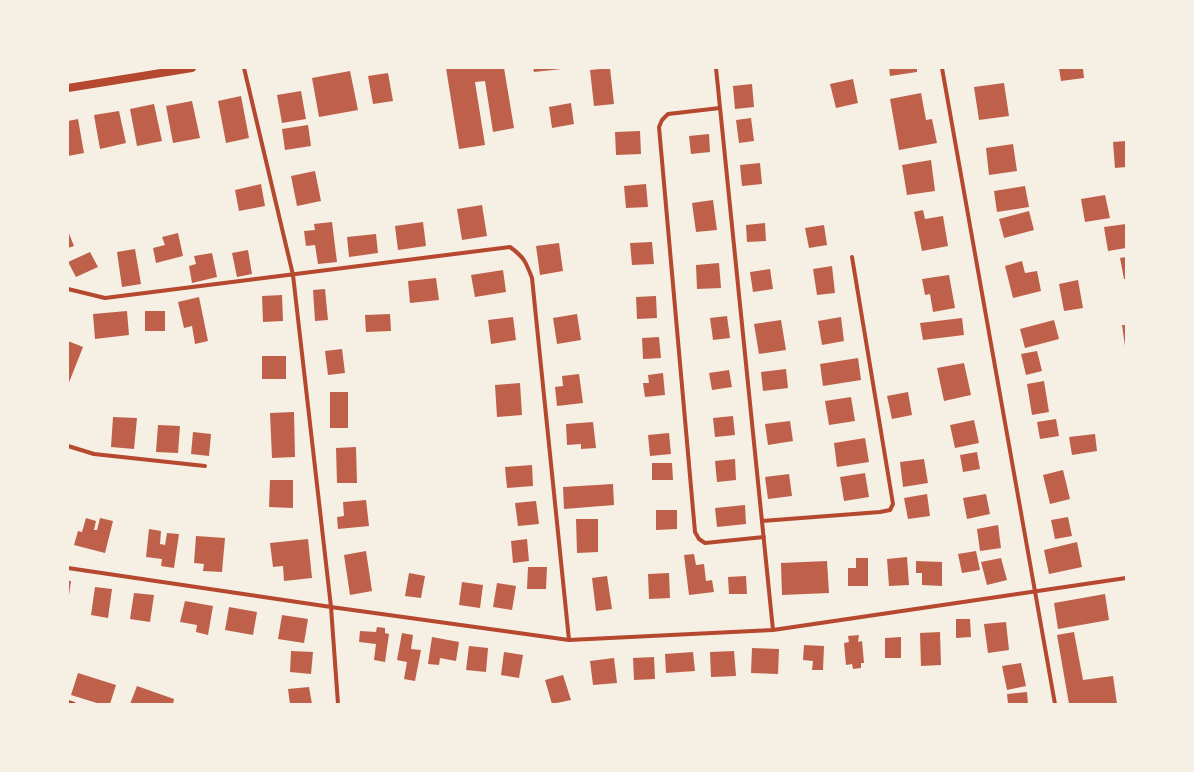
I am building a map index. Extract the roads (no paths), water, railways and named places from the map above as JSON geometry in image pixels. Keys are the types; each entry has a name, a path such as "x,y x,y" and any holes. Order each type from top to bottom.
{"main road":[{"path":"68,88 192,68"}],"street":[{"path":"244,68 293,275 331,607 338,704"},
{"path":"716,68 773,630"},
{"path":"942,68 1056,704"},
{"path":"720,108 668,114 662,120 659,127 695,532 699,539 705,543 764,537"},
{"path":"68,289 105,298 510,247 521,255 532,278 569,640"},
{"path":"762,521 880,512 890,510 893,504 852,257"},
{"path":"68,446 94,454 205,466"},
{"path":"68,568 569,640 773,630 1035,590 1126,578"},
{"path":"68,702 74,704"}]}
